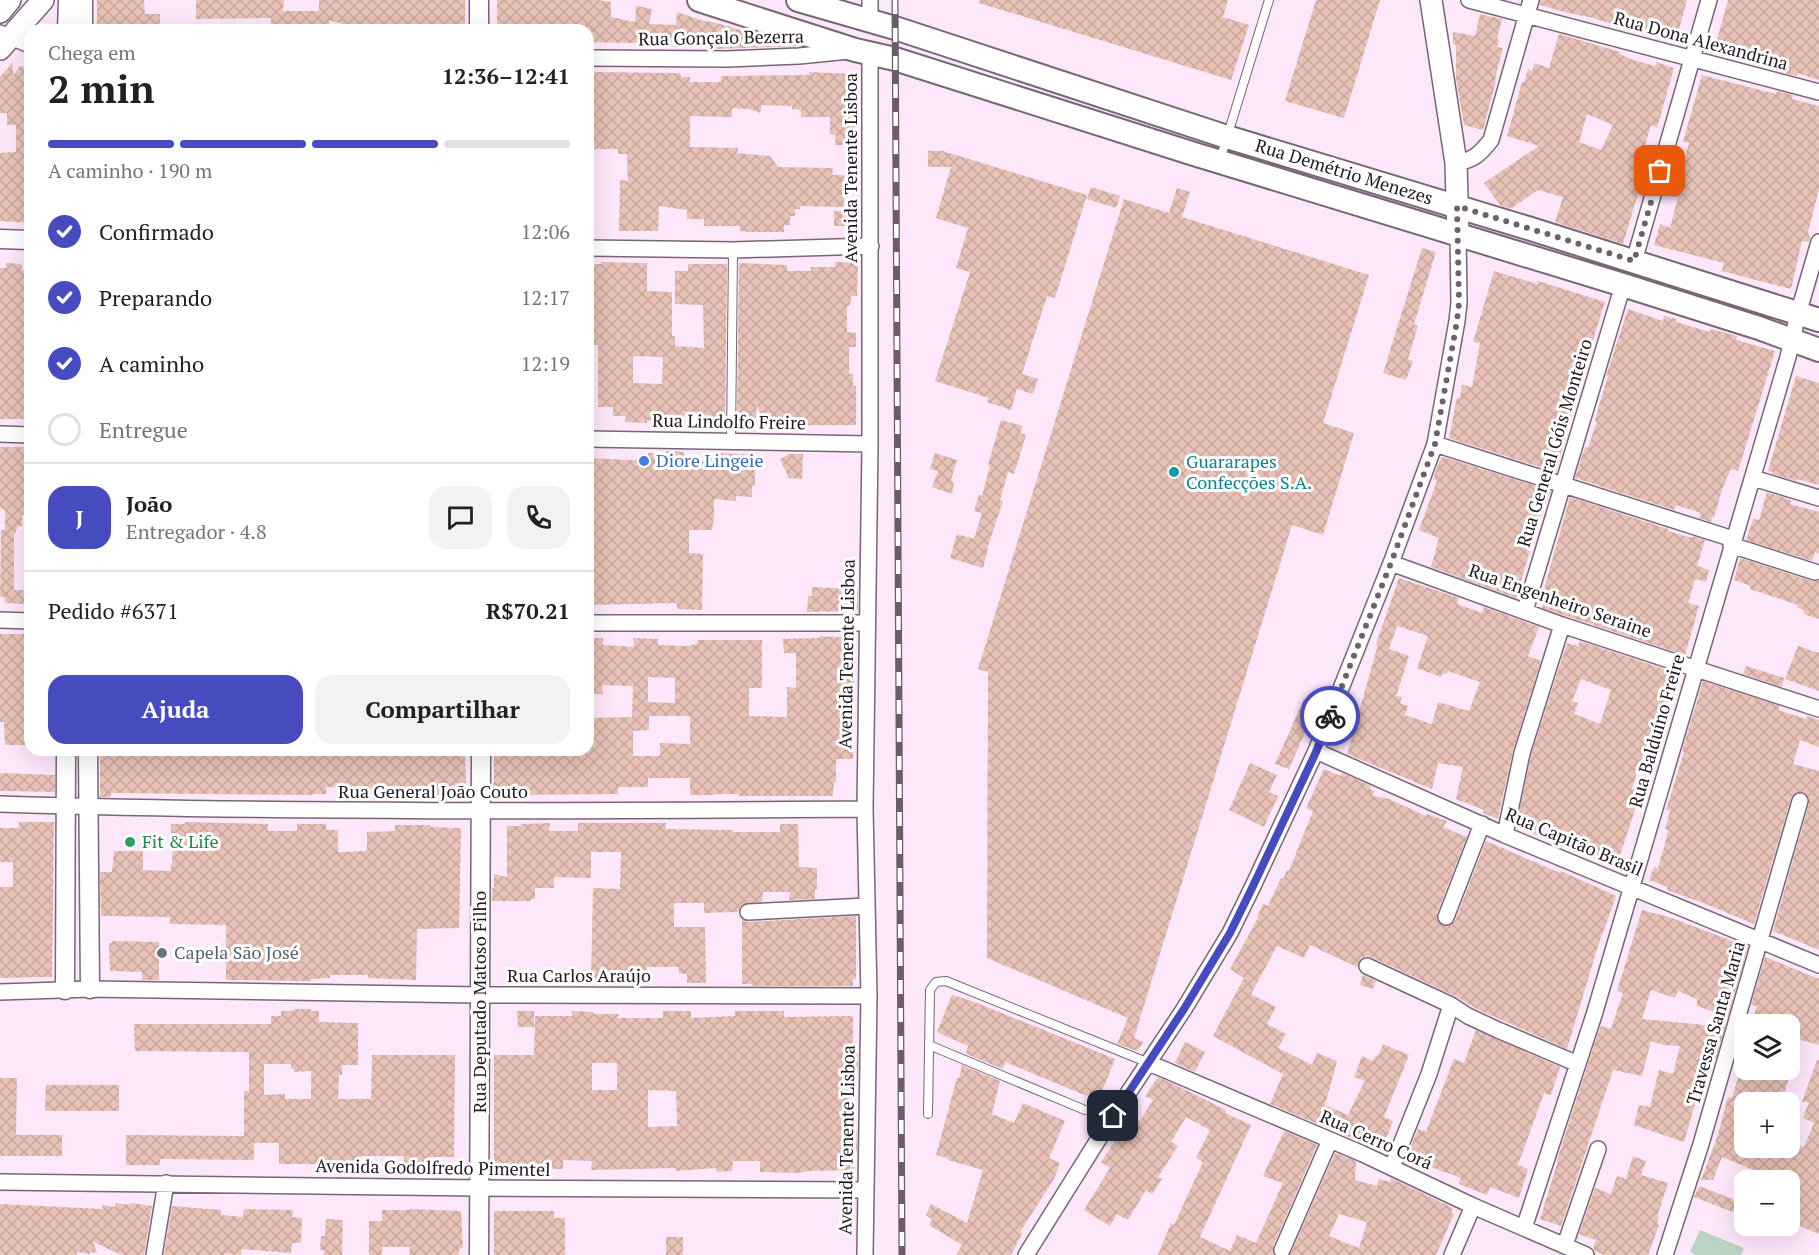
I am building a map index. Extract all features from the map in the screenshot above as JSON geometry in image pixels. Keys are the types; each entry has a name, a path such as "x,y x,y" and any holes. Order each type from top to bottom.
{"main road":[{"path":"0,12 10,0"},
{"path":"3,40 43,0"},
{"name":"Rua Demétrio Menezes","path":"699,0 1623,285 1819,350"},
{"name":"Rua Demétrio Menezes","path":"798,0 870,10 1227,137 1457,206 1809,317"},
{"path":"1431,0 1456,163 1458,234"}],"street":[{"path":"68,0 68,24"},
{"path":"83,0 83,24"},
{"path":"479,24 480,0"},
{"name":"Rua Dona Alexandrina","path":"1469,0 1529,8 1692,58 1819,92"},
{"path":"1634,261 1709,0"},
{"path":"1456,163 1471,160 1491,140 1529,8"},
{"path":"3,40 24,44"},
{"name":"Rua Gonçalo Bezerra","path":"594,58 727,59 862,51"},
{"name":"Avenida Tenente Lisboa","path":"862,51 871,246 865,809 869,996 865,1255"},
{"path":"1026,1255 1230,933 1316,752 1391,563 1435,444 1459,303 1458,234"},
{"path":"0,239 24,240"},
{"name":"Rua Balduíno Freire","path":"1524,1228 1578,1064 1632,887 1793,340 1809,317 1819,242"},
{"path":"594,248 733,250 871,246"},
{"name":"Rua General Góis Monteiro","path":"1525,611 1623,285"},
{"path":"0,434 24,435"},
{"name":"Rua Lindolfo Freire","path":"594,440 870,444"},
{"path":"1435,444 1732,542 1815,572"},
{"path":"1753,478 1819,498"},
{"name":"Rua Engenheiro Seraine","path":"1391,563 1562,625 1819,709"},
{"path":"0,620 24,621"},
{"path":"594,623 867,623"},
{"path":"1505,835 1522,753 1562,625"},
{"name":"Rua Capitão Brasil","path":"1316,752 1505,835 1819,965"},
{"path":"65,990 66,756"},
{"path":"88,756 90,989"},
{"name":"Rua Deputado Matoso Filho","path":"479,1255 481,756"},
{"name":"Travessa Santa Maria","path":"1665,1255 1701,1144 1800,801"},
{"name":"Rua General João Couto","path":"0,804 66,807 480,812 865,809"},
{"path":"1446,917 1482,824"},
{"path":"748,912 867,906"},
{"path":"1367,966 1451,1005 1498,1030 1578,1064"},
{"name":"Rua Carlos Araújo","path":"0,992 90,989 480,995 869,996"},
{"path":"1392,1167 1429,1074 1451,1005"},
{"name":"Rua Cerro Corá","path":"1149,1064 1392,1167 1473,1206 1586,1255"},
{"path":"1282,1250 1330,1140"},
{"path":"1564,1245 1598,1149"},
{"name":"Avenida Godolfredo Pimentel","path":"0,1182 866,1190"},
{"path":"154,1255 166,1183"},
{"path":"1452,1255 1473,1206"}],"lane":[{"path":"1220,162 1269,0"},
{"path":"731,441 733,250"},
{"path":"928,1114 930,990 936,982 946,981 1149,1064"},
{"path":"929,1045 1084,1110"}],"green space":[{"path":"1700,1230 1744,1248 1741,1255 1697,1255 1690,1252"}],"building":[{"path":"97,0 144,0 145,14 160,14 160,24 97,24"},
{"path":"196,0 284,0 283,11 319,11 319,0 465,0 465,24 342,24 329,20 329,24 270,24 271,18 196,19"},
{"path":"497,0 598,0 611,2 611,17 635,22 636,6 652,9 649,24 676,25 677,12 749,33 750,30 799,46 716,49 674,44 594,42 594,24 497,24"},
{"path":"979,0 1228,0 1223,17 1249,25 1231,80 979,3"},
{"path":"1316,0 1380,0 1344,118 1285,101"},
{"path":"1540,0 1687,0 1677,37 1632,25 1630,29 1565,12 1540,5"},
{"path":"1728,0 1819,0 1819,80 1797,73 1797,76 1780,72 1778,69 1714,51"},
{"path":"1480,14 1502,19 1497,47 1503,48 1483,130 1464,125 1456,78 1456,45 1453,44 1453,32 1475,36"},
{"path":"1559,34 1620,52 1633,60 1655,66 1656,62 1674,68 1657,128 1651,125 1643,152 1646,153 1647,164 1643,173 1646,174 1623,244 1555,222 1563,197 1538,190 1512,208 1504,207 1484,183 1539,146 1507,136 1522,82 1524,83 1528,69 1532,71 1535,63 1549,68","holes":["1587,114 1613,125 1601,150 1579,142"]},
{"path":"13,62 13,75 20,66 24,66 24,223 0,221 0,153 16,152 16,125 7,125 7,113 0,113 0,77"},
{"path":"594,72 680,73 681,77 690,77 690,82 721,82 721,76 809,75 809,72 858,74 858,145 835,145 836,135 830,134 830,117 801,117 801,110 792,109 792,106 762,105 760,113 749,109 732,108 732,117 690,116 690,147 738,148 737,153 770,156 778,167 833,168 832,175 844,175 844,207 800,206 800,209 795,209 795,216 790,216 790,225 784,225 784,232 740,231 740,226 704,226 704,219 687,219 687,210 659,206 658,231 619,231 620,180 628,181 627,154 618,154 618,149 594,149"},
{"path":"1702,75 1776,94 1777,91 1793,95 1792,99 1819,106 1819,189 1808,232 1809,242 1802,241 1791,289 1722,271 1724,263 1654,245 1660,224 1670,228 1678,197 1668,196 1676,169 1682,168 1689,143 1683,142"},
{"path":"928,151 943,151 1087,195 1055,298 1047,296 1022,374 1038,379 1033,394 1017,389 1011,410 987,402 989,398 935,381 970,272 956,268 968,228 936,218 951,167 928,167"},
{"path":"1091,187 1120,196 1116,208 1087,199"},
{"name":"Guararapes Confecções S.A.","path":"1177,188 1190,192 1182,217 1369,275 1323,423 1354,433 1323,535 1292,525 1134,1038 1144,1042 1137,1051 1117,1044 1128,1018 987,958 988,672 978,669 1124,199 1169,213"},
{"path":"834,211 854,212 854,226 834,226"},
{"path":"1422,248 1436,252 1414,324 1418,326 1408,359 1413,361 1406,380 1383,373"},
{"path":"601,262 647,263 647,291 672,292 672,336 675,336 675,346 704,348 703,305 675,304 675,271 688,271 688,264 727,264 725,426 703,425 703,417 679,416 679,424 647,420 647,423 625,422 626,416 613,416 613,407 598,407 598,345 594,345 594,264 602,264","holes":["633,356 663,357 662,384 633,383"]},
{"path":"835,262 858,263 857,296 851,296 850,306 847,306 847,332 856,333 856,347 849,347 849,374 853,374 853,386 856,386 856,425 787,425 787,421 763,420 757,405 756,418 737,418 739,263 787,265 787,271 811,271 811,267 835,267"},
{"path":"6,263 22,264 22,270 24,270 24,419 0,419 0,268 6,268"},
{"path":"1494,271 1537,284 1538,281 1605,302 1590,349 1583,347 1571,386 1569,385 1563,411 1572,414 1556,472 1449,438 1462,385 1472,387 1480,343 1473,342"},
{"path":"1628,309 1663,321 1664,316 1710,332 1711,329 1737,336 1736,340 1775,351 1738,471 1731,469 1711,522 1699,518 1701,513 1676,505 1674,510 1575,478 1585,447 1588,448 1597,421 1595,421 1608,376 1606,376"},
{"path":"1796,376 1819,383 1819,485 1797,479 1797,481 1768,471"},
{"path":"1001,420 1023,426 1020,433 1026,435 1014,474 1008,472 1000,500 1003,501 983,568 950,558 957,534 974,539 982,513 974,511 979,495 982,496"},
{"path":"0,447 24,447 24,515 22,515 22,526 18,526 14,536 14,590 24,590 24,604 5,603 5,597 0,597 1,530 5,530 5,510 0,508"},
{"path":"666,451 684,452 684,459 709,461 710,458 719,459 720,453 754,455 755,486 752,486 752,497 736,496 736,501 714,499 712,530 689,530 689,553 703,554 702,610 678,609 676,603 594,605 594,458 649,461 648,453 666,453"},
{"path":"935,453 957,460 951,480 954,482 952,494 932,487 938,471 930,469"},
{"path":"789,454 803,454 802,479 789,478 780,459"},
{"path":"1444,457 1551,491 1541,513 1516,598 1431,567 1439,538 1419,530 1437,481 1433,479 1440,459"},
{"path":"1767,492 1791,500 1790,504 1819,512 1819,554 1815,552 1812,561 1746,540 1753,519 1759,520"},
{"path":"1570,497 1668,529 1668,531 1705,540 1697,566 1709,570 1706,582 1695,579 1688,603 1699,606 1685,655 1542,608 1546,597 1542,596"},
{"path":"1740,558 1812,581 1819,581 1819,619 1804,614 1804,610 1797,607 1798,605 1750,589 1751,586 1734,580"},
{"path":"1399,578 1459,598 1457,604 1482,613 1484,607 1539,627 1528,656 1541,661 1513,750 1498,819 1483,813 1484,810 1456,799 1463,767 1438,763 1432,789 1347,754 1378,645 1376,644","holes":["1397,626 1428,636 1417,668 1441,677 1448,671 1480,682 1469,711 1438,702 1432,724 1405,715 1408,706 1400,703 1402,697 1396,696 1409,656 1389,649"]},
{"path":"812,587 858,589 858,611 807,612 808,596 812,596"},
{"path":"0,634 24,634 24,745 5,745 4,722 0,722"},
{"path":"820,636 850,638 849,658 854,658 853,759 836,759 836,782 834,782 833,796 690,795 690,778 648,778 648,787 618,787 618,794 493,795 494,756 594,756 594,718 632,717 633,686 602,685 603,694 594,694 594,638 603,638 603,645 634,647 633,638 658,639 658,645 688,646 697,644 697,640 762,640 762,688 749,688 749,716 787,717 787,687 796,688 796,653 784,653 783,639 819,638","holes":["648,677 675,678 675,703 648,702","649,716 690,716 690,744 660,743 660,756 633,756 633,731 649,730"]},
{"path":"1580,641 1679,674 1663,720 1656,718 1638,769 1632,789 1641,792 1616,867 1565,846 1568,832 1545,825 1542,837 1528,832 1530,827 1517,823 1531,755 1567,643 1578,646","holes":["1581,679 1611,690 1600,724 1574,714 1578,703 1572,701"]},
{"path":"1798,646 1819,653 1819,691 1785,679"},
{"path":"1746,666 1784,678 1782,687 1743,674"},
{"path":"1703,681 1780,706 1778,710 1806,719 1807,716 1819,720 1819,747 1800,740 1793,764 1819,771 1819,950 1773,931 1809,804 1809,798 1803,792 1797,792 1791,798 1754,924 1667,890 1668,887 1649,880 1654,867 1658,868 1666,840 1668,830 1665,829 1670,811 1666,810"},
{"path":"1304,699 1317,705 1289,769 1275,764"},
{"path":"100,756 465,756 464,795 426,795 426,789 392,790 392,794 375,794 375,789 326,787 326,794 312,795 111,793 111,797 100,797"},
{"path":"1250,763 1277,775 1269,792 1278,796 1264,827 1229,810"},
{"path":"1324,769 1341,776 1342,773 1371,786 1370,789 1375,791 1372,796 1389,799 1426,816 1427,814 1447,821 1443,827 1467,837 1437,913 1437,919 1442,926 1448,926 1455,921 1486,841 1616,896 1597,949 1567,1049 1477,1009 1455,996 1371,957 1361,958 1357,967 1310,945 1304,958 1277,946 1251,994 1276,1007 1267,1024 1286,1034 1278,1048 1312,1065 1317,1053 1337,1061 1325,1105 1348,1115 1365,1081 1354,1077 1362,1056 1373,1061 1383,1044 1409,1055 1384,1117 1393,1121 1382,1149 1270,1104 1283,1074 1213,1036 1244,978 1230,969 1258,918 1263,904 1268,906 1281,878 1283,879 1287,870 1289,871 1313,811 1306,808"},
{"path":"0,773 55,775 55,792 0,791"},
{"path":"19,822 54,822 52,977 0,978 0,887 13,887 13,862 0,862 0,828 19,828"},
{"path":"185,822 268,824 268,831 297,831 297,824 326,824 326,830 338,830 338,852 367,851 367,832 395,831 395,825 461,828 459,928 417,929 416,980 368,978 368,975 330,975 330,978 311,979 311,981 226,980 226,925 170,924 170,917 101,916 100,872 112,872 114,851 143,851 143,870 171,871 173,839 171,839 171,824 185,824"},
{"path":"550,823 549,831 578,831 578,823 666,823 666,829 733,830 732,832 780,832 780,824 798,824 799,867 817,868 815,899 789,900 790,892 763,892 762,902 743,904 738,912 704,913 704,903 674,903 674,927 705,927 706,983 687,983 687,974 679,973 679,967 647,967 646,981 594,982 591,981 593,888 620,889 621,852 591,852 591,878 554,877 554,888 535,888 535,899 531,901 492,901 494,874 507,877 507,826"},
{"path":"1642,910 1669,917 1748,947 1728,1017 1697,1006 1697,999 1678,991 1675,998 1651,990 1642,1019 1725,1027 1716,1058 1709,1056 1684,1142 1634,1125 1639,1105 1650,1107 1659,1070 1673,1074 1680,1046 1651,1041 1642,1076 1613,1070 1561,1226 1540,1219 1597,1036 1601,1026 1611,1029 1623,993 1617,991"},
{"path":"856,916 856,979 853,979 853,986 752,986 752,984 742,984 742,919 748,922"},
{"path":"112,941 159,942 159,980 142,980 142,972 110,971 109,943"},
{"path":"1765,957 1819,979 1819,1045 1800,1040 1800,1014 1754,1014 1757,1006 1751,1005"},
{"path":"1363,975 1376,981 1373,989 1360,985"},
{"path":"952,995 1115,1059 1099,1099 1005,1062 1003,1069 966,1054 968,1046 937,1032"},
{"path":"293,1009 319,1011 319,1022 358,1023 358,1065 342,1065 342,1075 339,1074 338,1099 371,1099 372,1055 455,1055 454,1157 430,1157 430,1163 404,1163 404,1156 361,1156 361,1164 279,1164 279,1143 254,1143 254,1160 160,1159 160,1165 126,1165 126,1135 244,1136 244,1091 249,1091 249,1052 135,1051 134,1024 271,1024 271,1016 281,1016 281,1011 294,1011","holes":["264,1064 291,1064 294,1072 311,1071 311,1099 285,1099 285,1094 264,1095"]},
{"path":"517,1011 534,1011 534,1027 518,1027"},
{"path":"572,1011 619,1014 618,1018 663,1018 663,1011 691,1011 691,1018 735,1016 735,1011 784,1011 784,1017 853,1016 853,1053 858,1053 856,1090 849,1090 849,1117 856,1117 857,1151 855,1151 854,1170 760,1172 760,1161 733,1161 732,1171 717,1172 716,1168 676,1171 676,1168 591,1170 592,1161 563,1160 563,1169 499,1168 494,1162 494,1055 534,1055 535,1016 572,1016","holes":["592,1063 617,1063 617,1090 592,1090","648,1090 676,1091 677,1126 648,1127"]},
{"path":"1476,1030 1560,1067 1551,1095 1544,1093 1518,1165 1528,1169 1519,1198 1490,1187 1487,1195 1459,1184 1461,1178 1406,1158 1418,1129 1426,1132 1454,1059 1464,1063"},
{"path":"1185,1042 1205,1052 1195,1072 1175,1063"},
{"path":"1817,1060 1819,1060 1819,1234 1800,1226 1800,1170 1754,1170 1722,1157 1713,1180 1701,1180 1718,1135 1728,1097 1732,1098 1737,1080 1788,1080 1785,1092 1734,1092 1734,1158 1800,1158 1800,1145 1804,1147 1814,1123 1803,1118 1809,1102 1802,1102"},
{"path":"962,1065 1000,1081 992,1114 1014,1123 1023,1103 1065,1121 1049,1158 1060,1163 1054,1179 1020,1232 1022,1233 1011,1255 956,1255 962,1245 929,1225 932,1219 926,1215 931,1204 967,1223 983,1170 936,1155"},
{"path":"1158,1077 1226,1110 1225,1113 1251,1125 1200,1237 1230,1251 1237,1235 1256,1243 1283,1183 1263,1176 1284,1131 1317,1145 1273,1246 1274,1255 1158,1255 1171,1223 1174,1225 1203,1162 1196,1158 1210,1130 1186,1117 1171,1142 1178,1146 1158,1177 1162,1179 1152,1194 1146,1190 1128,1220 1117,1214 1110,1226 1084,1210 1110,1168 1101,1162 1123,1129 1128,1132 1137,1119 1140,1121 1153,1100 1145,1096"},
{"path":"0,1078 17,1078 16,1135 62,1135 62,1156 0,1156"},
{"path":"46,1085 119,1085 119,1111 45,1111"},
{"path":"1335,1153 1356,1161 1355,1180 1377,1186 1379,1179 1390,1182 1391,1178 1453,1208 1451,1213 1454,1214 1436,1255 1290,1255","holes":["1339,1214 1367,1222 1359,1248 1329,1236"]},
{"path":"1633,1156 1646,1161 1641,1175 1668,1183 1657,1217 1659,1217 1657,1224 1659,1225 1648,1255 1604,1255 1593,1248 1596,1240 1579,1234 1595,1188 1611,1194 1617,1176 1626,1179"},
{"path":"1699,1186 1734,1200 1734,1212 1694,1197"},
{"path":"116,1203 152,1206 144,1255 122,1255 93,1242 97,1253 0,1255 0,1204 102,1209 103,1205 115,1207"},
{"path":"172,1206 221,1210 221,1215 243,1217 244,1209 293,1210 292,1217 302,1218 301,1243 292,1243 291,1253 241,1249 241,1255 164,1255"},
{"path":"382,1210 461,1211 463,1248 459,1249 459,1255 409,1255 410,1247 382,1247 382,1255 369,1255 369,1221 382,1221"},
{"path":"494,1211 554,1211 554,1218 565,1218 565,1255 494,1255"},
{"path":"326,1219 343,1220 342,1255 324,1255 324,1250 320,1250 321,1236 325,1236"},
{"path":"666,1237 683,1237 683,1255 666,1255"}],"railway":[{"path":"895,0 902,1255"}],"way so far":[{"path":"1330,716 1391,563 1435,444 1459,303 1457,206 1634,261 1660,171"}],"place":[{"name":"Diore Lingeie","path":"644,461"},
{"name":"Guararapes Confecções S.A.","path":"1174,472"},
{"name":"Fit & Life","path":"130,842"},
{"name":"Capela São José","path":"162,953"}],"route":[{"path":"1113,1116 1149,1064 1230,933 1316,752 1330,716"}]}
